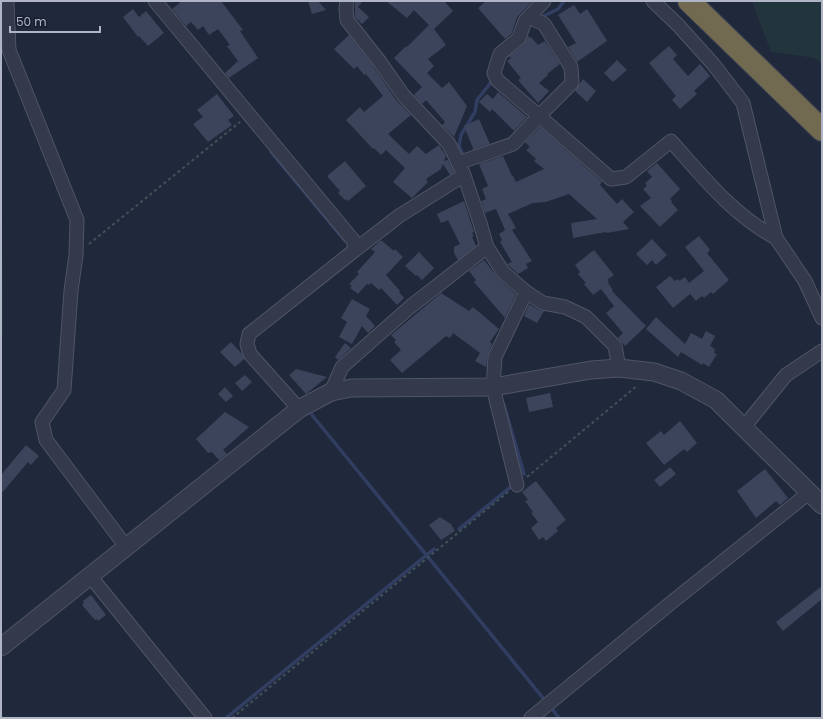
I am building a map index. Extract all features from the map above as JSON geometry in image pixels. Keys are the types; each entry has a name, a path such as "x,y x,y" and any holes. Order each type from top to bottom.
{"highway":[{"path":"689,1 822,130"}],"street":[{"path":"7,1 8,50 77,220 76,255 71,291 64,390 42,422 46,440 127,548"},
{"path":"155,1 353,240 355,250"},
{"path":"347,1 347,20 380,62 403,95 449,144 464,175 487,247 503,272 526,292 543,303 565,307 586,317 615,346 619,368"},
{"path":"544,1 525,21 519,38 500,54 494,73 497,80 611,179 626,177 671,141 725,202 760,229 776,238"},
{"path":"652,1 678,25 714,65 743,103 776,238 805,281 822,318"},
{"path":"458,163 513,144 572,83 571,67 544,24 529,17"},
{"path":"299,409 250,354 247,344 249,334 399,216 464,175"},
{"path":"332,392 342,367 410,307 487,247"},
{"path":"517,485 493,387 495,357 526,292"},
{"path":"744,427 786,374 822,351"},
{"path":"1,647 127,548 299,409 332,392 351,388 493,387 591,370 619,368 654,372 681,380 716,400 822,505"},
{"path":"531,718 678,597 810,492"},
{"path":"90,577 206,718"}],"path":[{"path":"76,255 249,115"},
{"path":"232,718 654,372"}],"shaded area":[{"path":"752,1 822,1 822,65 815,58 771,52"},
{"path":"1,209 3,335 1,342"}],"building":[{"path":"182,1 221,1 243,30 240,31 258,58 229,78 225,73 238,61 227,46 230,45 218,29 209,35 203,26 198,30 191,22 186,26 172,9"},
{"path":"308,1 318,1 326,10 312,14"},
{"path":"355,1 363,1 358,7 369,17 362,24 355,17"},
{"path":"386,1 444,1 453,11 434,29 446,45 428,59 434,66 427,73 442,88 449,82 467,106 454,137 442,125 445,122 426,100 422,104 414,95 422,87 394,58 429,25 414,10 407,18"},
{"path":"486,1 533,1 517,17 512,33 505,39 478,8"},
{"path":"574,5 580,14 587,9 607,41 577,62 568,47 576,43 558,15"},
{"path":"133,9 139,17 146,11 164,33 148,46 139,36 138,37 123,17"},
{"path":"349,35 374,67 396,100 411,115 388,134 409,154 417,146 426,154 439,145 446,156 444,161 448,160 454,172 450,175 443,164 441,169 426,179 428,182 412,198 393,182 405,168 386,150 381,155 374,148 373,149 346,120 360,107 364,112 383,96 366,74 364,75 357,66 354,69 334,49"},
{"path":"528,36 530,38 531,37 538,45 545,41 560,64 547,74 548,75 539,83 549,91 538,103 518,80 521,78 507,61 511,58 509,56 524,44"},
{"path":"669,46 677,55 673,59 688,76 700,64 710,76 694,91 697,94 680,109 672,100 676,96 649,63"},
{"path":"617,60 627,70 613,82 604,73"},
{"path":"583,79 596,91 587,102 575,91"},
{"path":"498,92 527,117 514,131 492,109 490,112 479,102 487,94 493,99"},
{"path":"217,94 234,116 228,120 232,125 208,142 193,124 203,117 197,110"},
{"path":"479,119 490,144 472,150 473,148 464,126"},
{"path":"540,127 602,182 600,185 617,204 622,199 634,212 623,222 629,229 573,238 571,223 597,219 569,194 546,202 533,203 508,214 516,228 512,230 532,261 526,264 528,268 518,274 507,264 512,262 500,242 502,240 499,234 505,230 496,209 485,213 481,201 486,199 482,189 488,186 479,164 503,156 516,182 544,169 534,161 536,159 526,150 530,147 525,142"},
{"path":"345,161 366,186 348,201 338,193 340,191 327,176"},
{"path":"657,163 680,189 670,199 678,210 660,227 640,206 651,198 643,189 647,186 645,183 652,177 647,171"},
{"path":"464,201 474,232 472,233 474,236 472,237 476,246 458,260 454,253 454,247 460,244 448,220 441,223 437,214"},
{"path":"699,236 710,250 707,253 729,280 713,294 711,292 704,298 702,296 696,301 690,294 673,308 656,287 670,276 675,281 678,279 679,281 685,277 689,283 704,271 685,247"},
{"path":"652,239 667,255 656,265 652,260 647,265 636,254"},
{"path":"381,240 394,251 395,249 403,257 386,275 404,298 397,305 381,288 379,290 371,283 369,285 367,284 358,294 350,288 352,286 349,284 359,274 357,272 375,252 371,249"},
{"path":"594,250 614,275 607,280 613,290 612,291 646,326 625,346 618,338 623,333 606,313 614,306 601,289 593,295 584,284 586,283 578,274 580,272 575,265"},
{"path":"419,252 434,268 422,280 405,266"},
{"path":"484,260 498,278 516,294 505,318 474,282 476,280 469,271"},
{"path":"441,293 469,311 473,307 499,329 490,342 492,344 488,354 486,367 475,361 480,353 453,333 450,338 446,336 402,373 390,360 401,350 394,342 396,340 391,335"},
{"path":"352,299 370,309 366,316 375,326 368,333 362,326 352,344 339,337 347,322 341,318"},
{"path":"529,304 539,310 544,311 537,323 524,316"},
{"path":"656,317 685,344 691,333 702,339 706,331 715,336 710,346 715,349 714,353 717,354 709,367 703,363 702,365 681,352 678,357 646,329"},
{"path":"231,342 242,354 244,359 235,367 220,352"},
{"path":"345,343 351,348 338,360 335,357"},
{"path":"296,369 327,377 306,394 289,375"},
{"path":"245,375 252,382 242,391 235,383"},
{"path":"225,387 233,396 226,402 218,394"},
{"path":"550,393 553,407 529,412 526,398"},
{"path":"225,412 249,427 223,450 227,454 219,460 212,452 208,453 196,439"},
{"path":"680,421 697,443 687,452 684,449 664,465 646,443 661,431 664,435"},
{"path":"26,445 39,456 31,465 28,462 1,494 1,475"},
{"path":"670,467 676,474 660,487 654,480"},
{"path":"765,469 788,498 780,505 776,501 756,518 737,491"},
{"path":"536,481 566,520 556,528 558,531 546,541 543,537 539,540 531,528 538,522 531,513 533,512 525,501 528,500 522,492"},
{"path":"440,517 451,524 455,531 441,540 429,525"},
{"path":"822,586 822,599 783,631 776,622"},
{"path":"91,595 106,615 98,621 97,619 95,620 82,605 84,603 83,601"}],"waterway":[{"path":"542,17 558,9 564,1"},
{"path":"464,158 459,146 461,135 475,112 477,100 492,81"},
{"path":"271,152 345,241"},
{"path":"504,405 524,474"},
{"path":"312,415 543,698"},
{"path":"459,529 513,485"},
{"path":"226,718 434,549"},
{"path":"553,710 559,718"}]}
